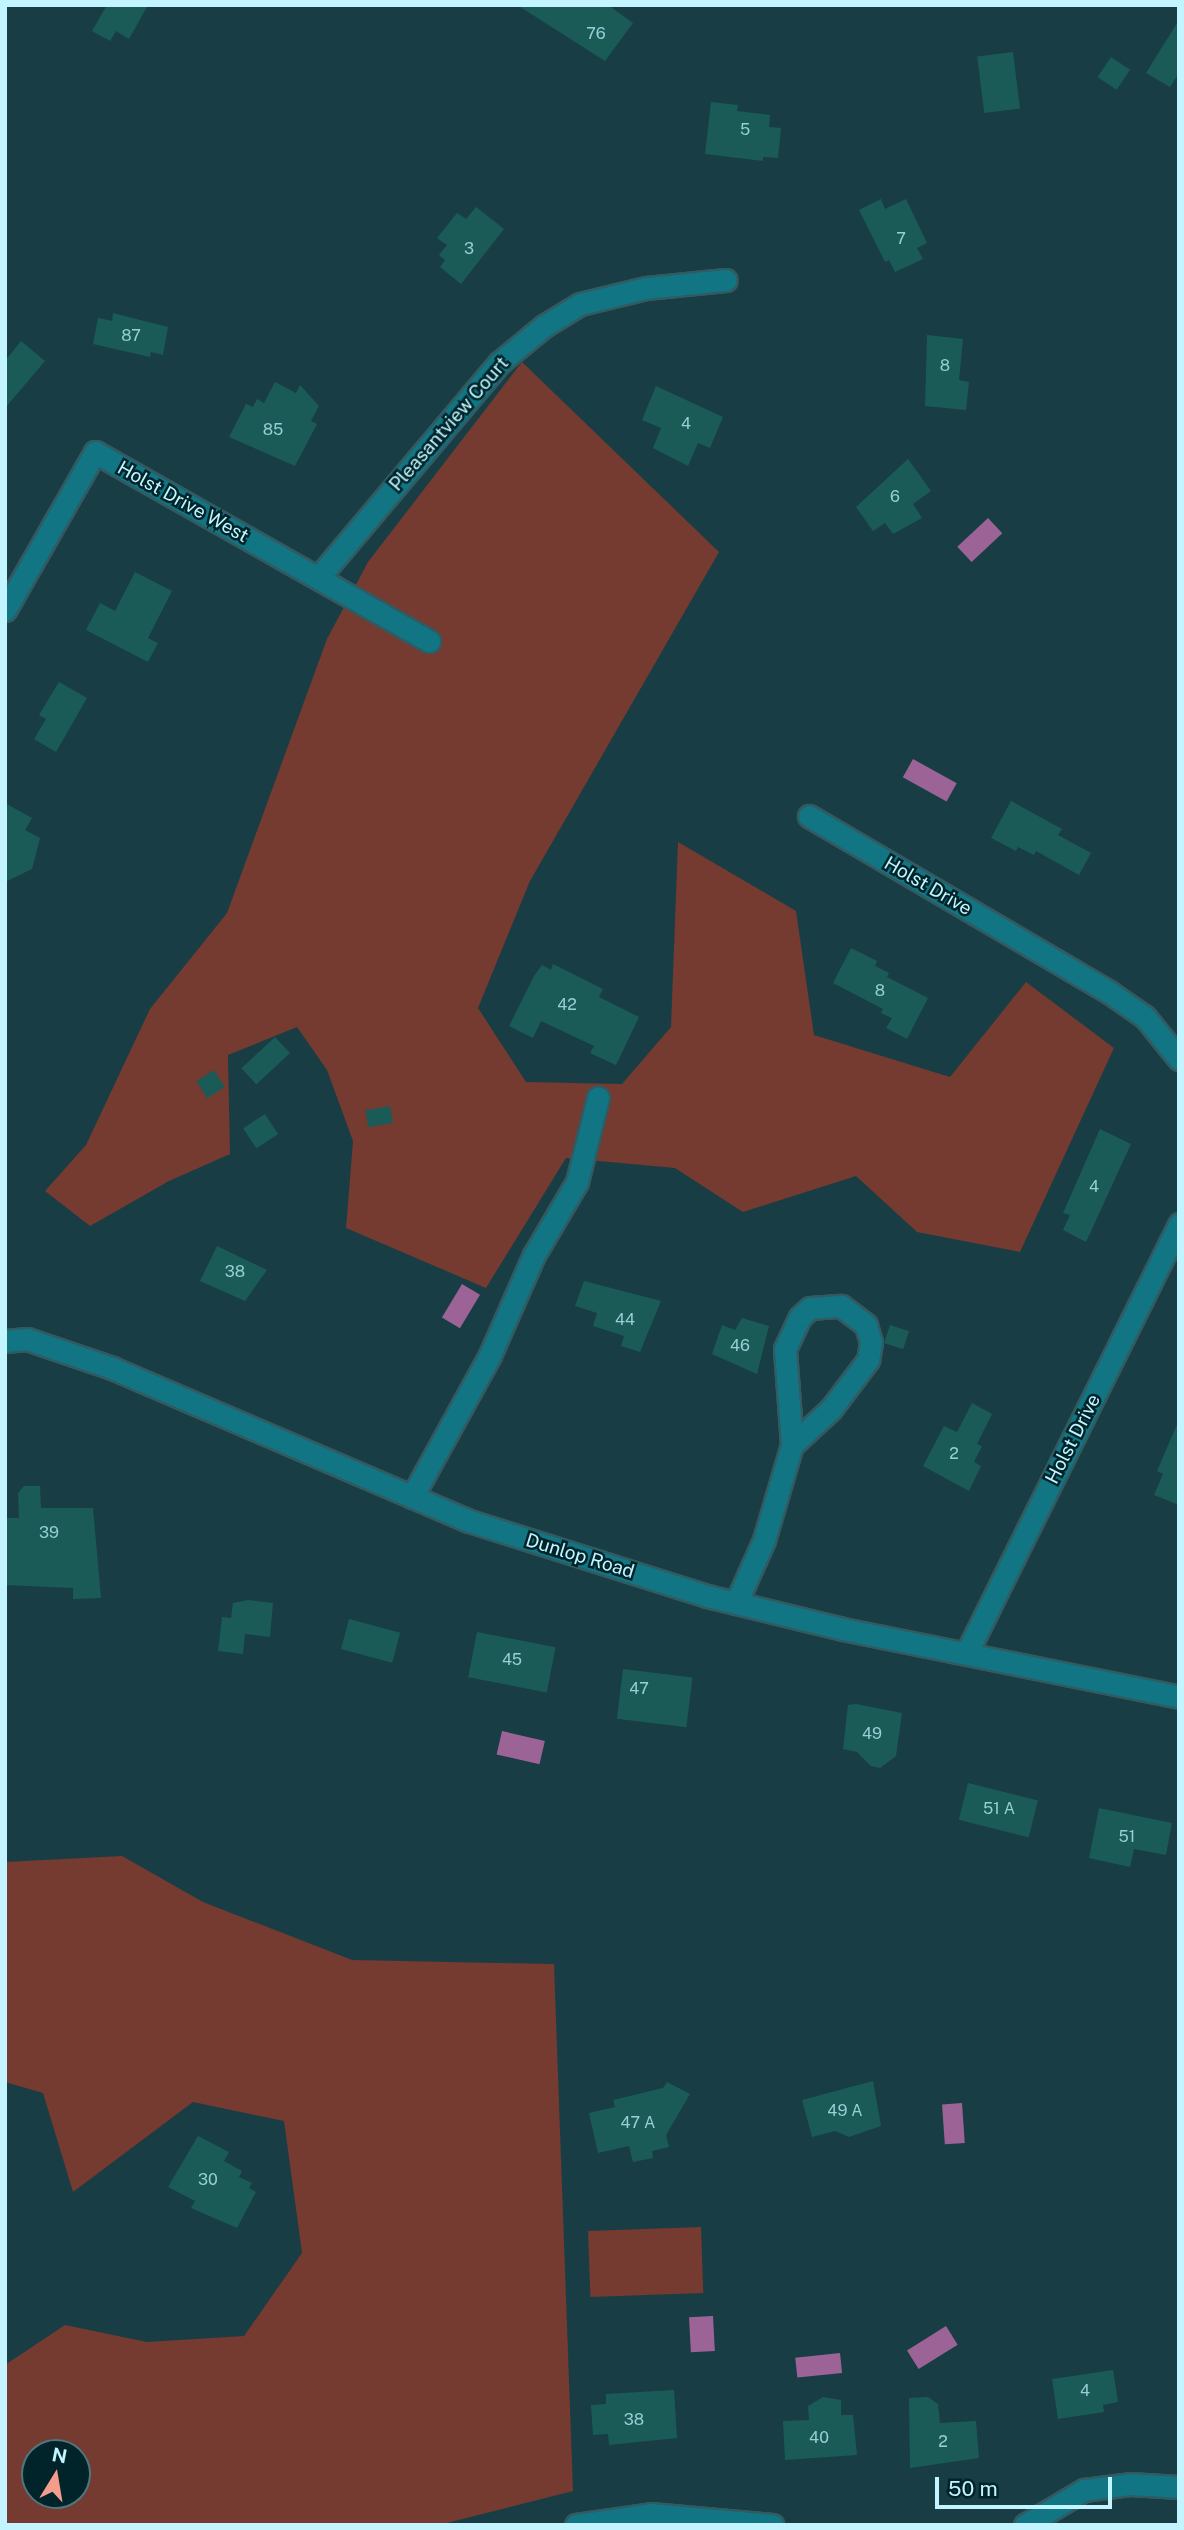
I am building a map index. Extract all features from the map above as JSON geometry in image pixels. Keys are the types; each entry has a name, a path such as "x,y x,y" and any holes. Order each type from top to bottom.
{"street":[{"name":"Pleasantview Court","path":"318,578 499,363 544,326 580,304 646,288 726,280"},
{"name":"Holst Drive West","path":"5,610 95,452 429,641"},
{"name":"Holst Drive","path":"809,817 1109,992 1145,1017 1179,1059"},
{"path":"412,1497 491,1355 543,1237 578,1182 598,1097"},
{"name":"Holst Drive","path":"967,1652 1179,1224"},
{"path":"736,1603 764,1540 792,1445 785,1349 800,1317 810,1308 841,1306 866,1325 871,1342 868,1360 831,1409 792,1445"},
{"name":"Dunlop Road","path":"5,1341 27,1339 111,1368 469,1521 736,1603 1179,1697"},
{"path":"1024,2525 1084,2490 1130,2484 1179,2487"},
{"path":"576,2525 651,2514 773,2525"}],"shaded area":[{"path":"522,362 719,552 530,881 478,1008 526,1082 622,1084 671,1027 678,842 796,911 814,1035 950,1077 1026,982 1114,1048 1020,1252 917,1232 856,1176 743,1212 675,1168 566,1158 486,1288 346,1228 353,1141 327,1070 297,1027 228,1055 230,1154 169,1181 90,1226 45,1191 86,1145 150,1009 227,913 327,639 368,562"},
{"path":"988,518 1002,533 972,562 957,547"},
{"path":"913,759 957,783 947,802 903,777"},
{"path":"462,1284 480,1295 460,1328 442,1317"},
{"path":"502,1731 545,1741 539,1764 497,1754"},
{"path":"122,1856 203,1902 352,1960 554,1964 573,2491 439,2525 5,2525 5,2365 65,2325 147,2342 244,2336 302,2253 284,2121 193,2102 73,2192 43,2093 5,2082 5,1862"},
{"path":"962,2103 965,2143 945,2144 942,2104"},
{"path":"701,2227 703,2293 590,2297 588,2231"},
{"path":"713,2316 715,2351 691,2352 689,2317"},
{"path":"946,2326 958,2345 919,2369 907,2350"},
{"path":"840,2353 842,2373 797,2378 795,2358"}],"building":[{"path":"107,5 148,5 129,39 116,31 110,41 92,31"},
{"path":"517,5 608,5 633,23 605,61"},
{"path":"1179,20 1179,73 1170,87 1146,73"},
{"path":"1013,52 1020,109 984,113 977,56"},
{"path":"1111,57 1130,70 1117,90 1098,77"},
{"path":"711,102 738,105 737,111 770,115 769,127 781,128 778,158 763,157 763,161 705,154"},
{"path":"881,199 885,209 906,199 927,243 917,248 923,259 895,272 889,260 885,262 859,210"},
{"path":"476,207 504,229 461,284 440,267 445,260 439,255 447,245 437,238 457,213 466,219"},
{"path":"113,313 168,327 163,355 151,352 150,357 93,344 98,318 112,321"},
{"path":"927,335 963,339 959,380 969,382 966,410 925,406"},
{"path":"21,341 45,361 5,408 5,361"},
{"path":"275,382 296,393 300,385 319,406 311,421 317,424 295,466 229,437 246,404 253,407 257,399 264,403"},
{"path":"656,386 723,417 710,448 698,443 688,466 653,448 661,428 642,420"},
{"path":"908,459 931,491 913,504 922,518 893,534 885,523 873,531 856,507"},
{"path":"135,572 172,591 148,638 158,643 148,662 86,630 100,603 115,611"},
{"path":"59,682 87,698 56,752 34,739 46,719 39,715"},
{"path":"1011,801 1062,829 1058,835 1091,853 1079,875 1036,851 1034,855 1018,847 1016,851 991,838"},
{"path":"5,803 32,818 25,830 40,838 32,869 5,882"},
{"path":"851,948 877,961 875,966 889,973 887,977 928,998 907,1039 886,1028 892,1018 881,1013 883,1009 833,983"},
{"path":"553,964 603,989 599,997 639,1017 616,1065 590,1053 594,1046 541,1021 533,1038 509,1026 534,976 542,965 551,970"},
{"path":"275,1037 290,1053 256,1084 241,1068"},
{"path":"214,1070 225,1087 207,1098 196,1081"},
{"path":"390,1106 393,1123 368,1127 365,1110"},
{"path":"265,1114 278,1134 256,1148 243,1128"},
{"path":"1100,1129 1131,1144 1086,1242 1063,1230 1070,1215 1063,1213"},
{"path":"217,1246 267,1270 245,1301 200,1281"},
{"path":"584,1281 661,1301 640,1352 621,1346 624,1336 593,1326 597,1313 575,1306"},
{"path":"742,1318 769,1326 757,1374 712,1354 722,1325 735,1330"},
{"path":"890,1325 909,1331 903,1349 884,1343"},
{"path":"972,1403 992,1414 977,1444 982,1446 974,1462 981,1466 969,1491 923,1466 944,1426 957,1432"},
{"path":"1179,1420 1179,1505 1154,1495 1163,1474 1157,1471"},
{"path":"24,1486 40,1486 41,1508 93,1508 101,1598 73,1599 73,1588 5,1585 5,1518 19,1518 18,1493"},
{"path":"248,1600 273,1603 270,1637 245,1634 243,1654 218,1651 222,1617 231,1618 233,1603"},
{"path":"349,1619 400,1633 392,1663 341,1649"},
{"path":"477,1632 556,1647 547,1692 468,1677"},
{"path":"623,1669 692,1678 686,1727 617,1719"},
{"path":"856,1704 902,1713 896,1756 880,1768 871,1766 857,1752 843,1749 848,1705"},
{"path":"968,1783 1038,1800 1029,1837 959,1820"},
{"path":"1099,1808 1172,1823 1166,1855 1134,1849 1130,1867 1089,1858"},
{"path":"873,2081 881,2126 849,2137 835,2131 812,2137 802,2100"},
{"path":"667,2082 690,2094 666,2135 669,2147 652,2151 653,2158 633,2162 629,2146 598,2153 589,2113 615,2107 613,2100 663,2088"},
{"path":"198,2136 229,2152 224,2161 242,2171 239,2177 252,2183 249,2188 256,2192 237,2228 191,2208 195,2201 168,2187"},
{"path":"1113,2370 1118,2402 1103,2405 1104,2412 1058,2419 1052,2379"},
{"path":"674,2390 677,2438 609,2445 608,2434 593,2435 591,2405 606,2404 606,2394"},
{"path":"823,2397 841,2400 841,2415 853,2415 857,2455 785,2460 783,2421 809,2420 808,2406"},
{"path":"928,2397 938,2404 940,2423 976,2421 979,2458 910,2468 909,2398"}]}
